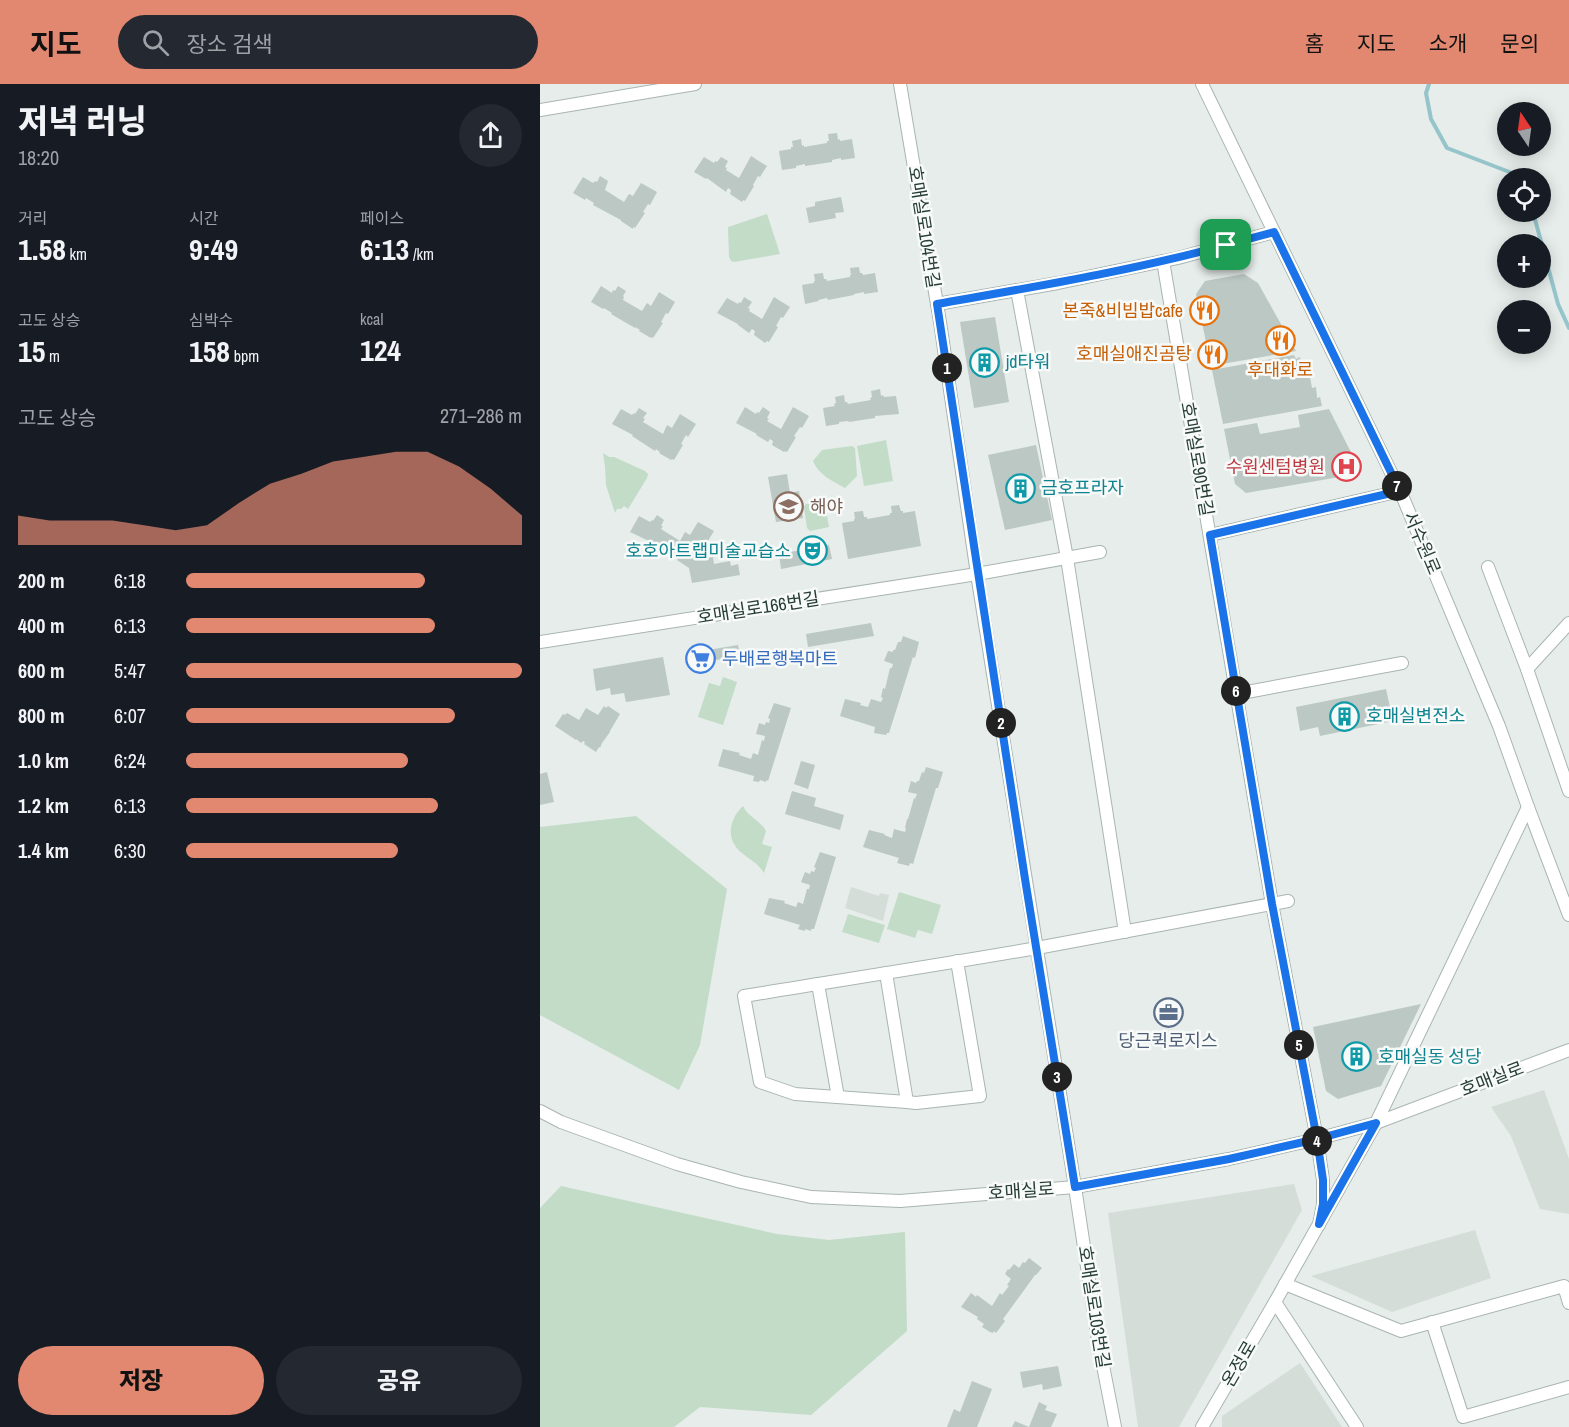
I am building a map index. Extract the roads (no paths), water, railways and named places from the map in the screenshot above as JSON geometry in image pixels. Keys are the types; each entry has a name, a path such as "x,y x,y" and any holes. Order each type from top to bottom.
{"street":[{"path":"540,110 695,84"},
{"name":"호매실로104번길","path":"900,84 937,304 977,574 1075,1187"},
{"name":"서수원로","path":"1202,84 1400,491 1499,726 1569,915"},
{"path":"937,304 1163,261 1274,232"},
{"name":"호매실로90번길","path":"1163,261 1272,904 1317,1139 1323,1180 1323,1204 1319,1224"},
{"path":"1017,290 1067,558 1125,932"},
{"path":"1210,535 1400,491"},
{"name":"호매실로166번길","path":"540,642 977,574 1100,552"},
{"path":"1488,567 1527,669 1569,791"},
{"path":"1527,669 1569,623"},
{"path":"1236,694 1402,663"},
{"name":"온정로","path":"1202,1427 1376,1123 1528,807"},
{"path":"957,961 980,1096 916,1103 795,1094 760,1082 744,996 1036,948 1288,901"},
{"path":"886,973 907,1102"},
{"path":"818,984 838,1097"},
{"name":"호매실로","path":"540,1111 561,1122 677,1164 741,1182 811,1197 900,1201 1075,1187 1229,1159 1376,1123 1569,1050"},
{"name":"호매실로103번길","path":"1075,1187 1098,1340 1115,1427"},
{"path":"1285,1284 1401,1330 1564,1286 1569,1302"},
{"path":"1275,1302 1357,1427"},
{"path":"1432,1322 1463,1418 1569,1387"}],"waterway":[{"path":"1429,84 1426,93 1431,119 1447,148 1499,168"},
{"path":"1536,222 1558,304 1569,328"}],"place":[{"name":"본죽&비빔밥cafe","path":"1204,311"},
{"name":"후대화로","path":"1280,341"},
{"name":"호매실애진곰탕","path":"1213,354"},
{"name":"jd타워","path":"985,362"},
{"name":"수원센텀병원","path":"1346,467"},
{"name":"금호프라자","path":"1020,488"},
{"name":"해야","path":"789,507"},
{"name":"호호아트랩미술교습소","path":"812,551"},
{"name":"두배로행복마트","path":"701,659"},
{"name":"호매실변전소","path":"1345,716"},
{"name":"당근퀵로지스","path":"1168,1012"},
{"name":"호매실동 성당","path":"1357,1057"}]}
